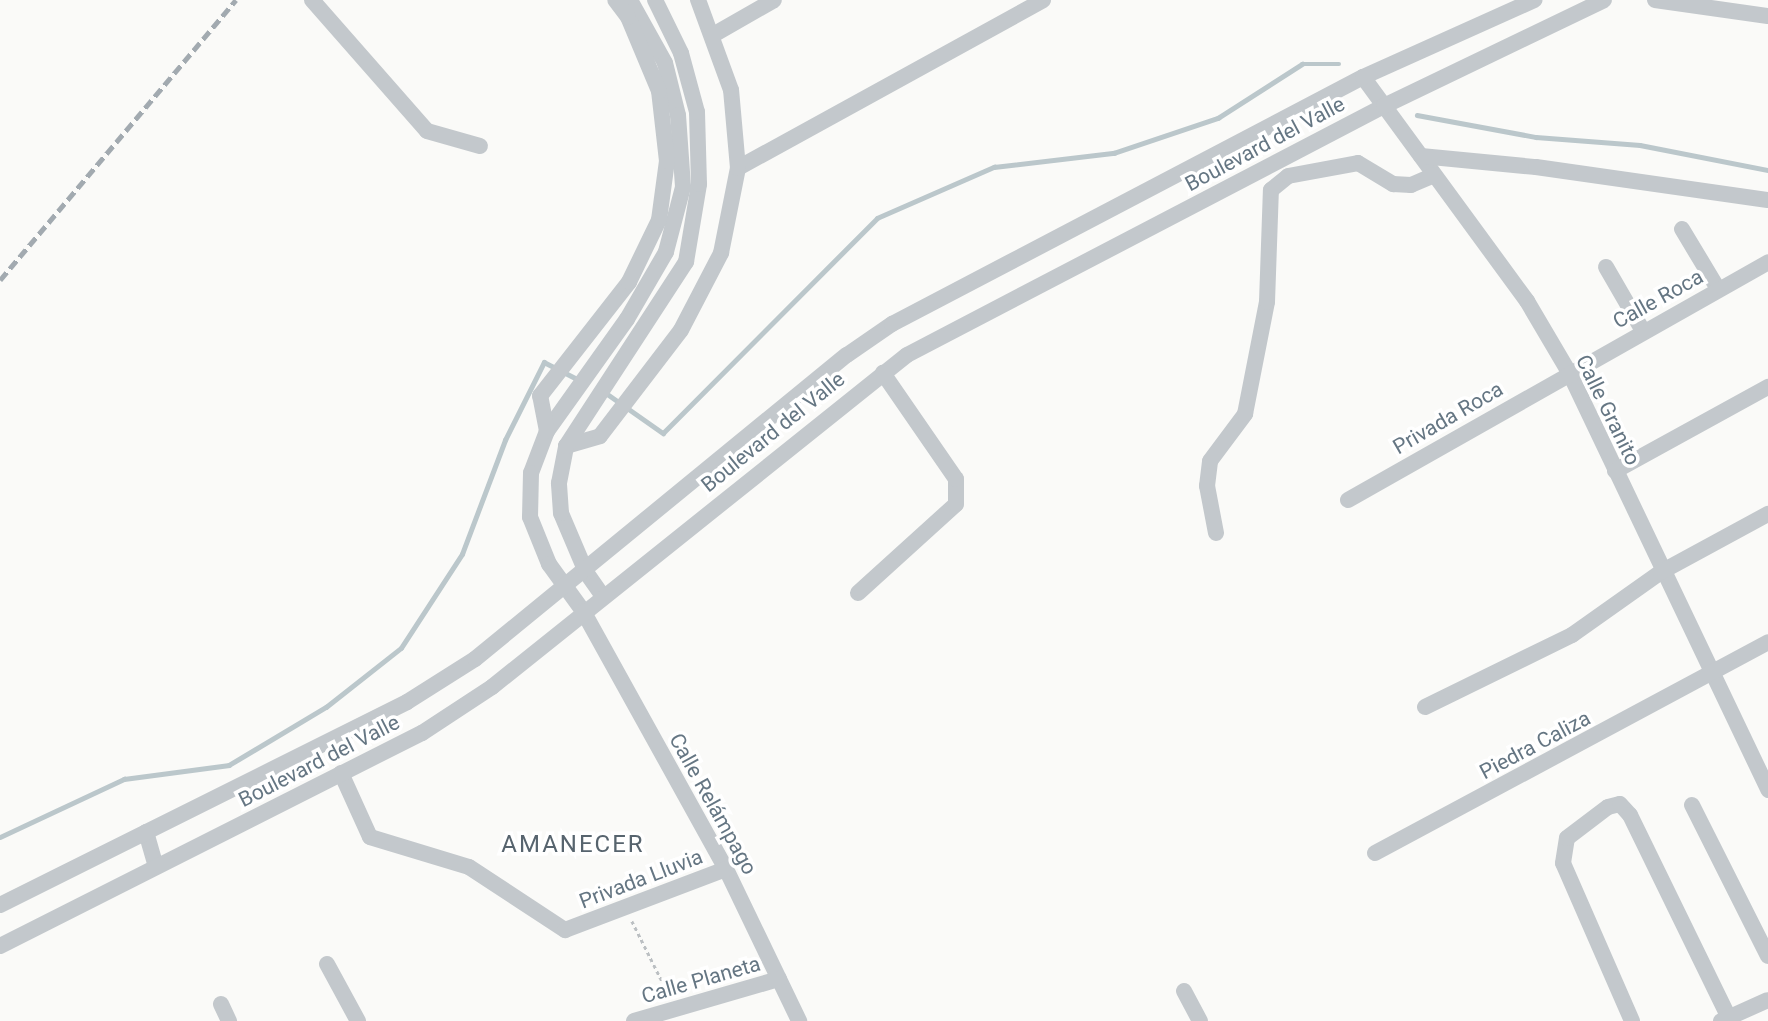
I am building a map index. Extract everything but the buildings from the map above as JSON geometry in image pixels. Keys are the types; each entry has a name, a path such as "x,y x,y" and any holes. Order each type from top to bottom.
{"street":[{"path":"312,0 427,131 480,146"},
{"path":"547,431 540,396 629,282 659,220 667,161 660,91 628,17 615,0"},
{"name":"Calle Relámpago","path":"630,0 665,63 678,115 683,187 666,252 627,319 547,431 531,473 530,517 549,564 583,611 726,869 799,1021"},
{"path":"602,595 586,572 561,513 559,483 566,446 686,262 699,184 697,112 681,53 654,0"},
{"path":"566,446 600,436 681,330 721,253 738,168 731,90 698,0"},
{"path":"713,35 774,0"},
{"path":"738,168 1043,0"},
{"name":"Boulevard del Valle","path":"0,905 407,702 475,659 586,572 847,355 892,324 1363,77 1534,0"},
{"name":"Boulevard del Valle","path":"0,946 422,733 492,687 602,595 907,355 1384,106 1604,0"},
{"path":"1655,0 1768,16"},
{"path":"1726,0 1739,11"},
{"name":"Calle Granito","path":"1363,77 1527,301 1570,374 1661,572 1713,673 1763,760 1768,790"},
{"path":"1420,156 1536,166 1768,200"},
{"path":"1216,533 1207,486 1210,461 1245,414 1267,302 1271,190 1288,176 1358,163 1393,184 1412,185 1434,175"},
{"path":"1682,229 1718,289"},
{"name":"Calle Roca","path":"1570,374 1768,262"},
{"path":"1606,267 1643,331"},
{"path":"858,593 956,504 956,479 883,373"},
{"name":"Privada Roca","path":"1348,500 1570,374"},
{"path":"1615,471 1768,387"},
{"path":"1425,707 1572,635 1661,572 1768,514"},
{"name":"Piedra Caliza","path":"1376,853 1768,642"},
{"name":"Privada Lluvia","path":"341,774 370,837 469,867 565,930 726,869"},
{"path":"1632,1021 1563,863 1567,838 1608,807 1620,804 1630,815 1725,1019 1768,1000"},
{"path":"1692,804 1768,956"},
{"path":"146,832 156,866"},
{"path":"327,964 358,1021"},
{"name":"Calle Planeta","path":"634,1021 779,979"},
{"path":"1184,991 1200,1021"},
{"path":"221,1004 229,1021"}],"path":[{"path":"626,908 676,1009"}],"waterway":[{"path":"606,393 663,433 877,218 994,167 1114,153 1218,118 1302,64 1339,64"},
{"path":"1417,115 1536,137 1640,145 1768,170"},
{"path":"0,837 124,779 229,765 326,707 401,648 462,554 505,440 544,362 579,380"}],"railway":[{"path":"0,280 236,0"}],"district":[{"name":"AMANECER","path":"573,845"}]}
